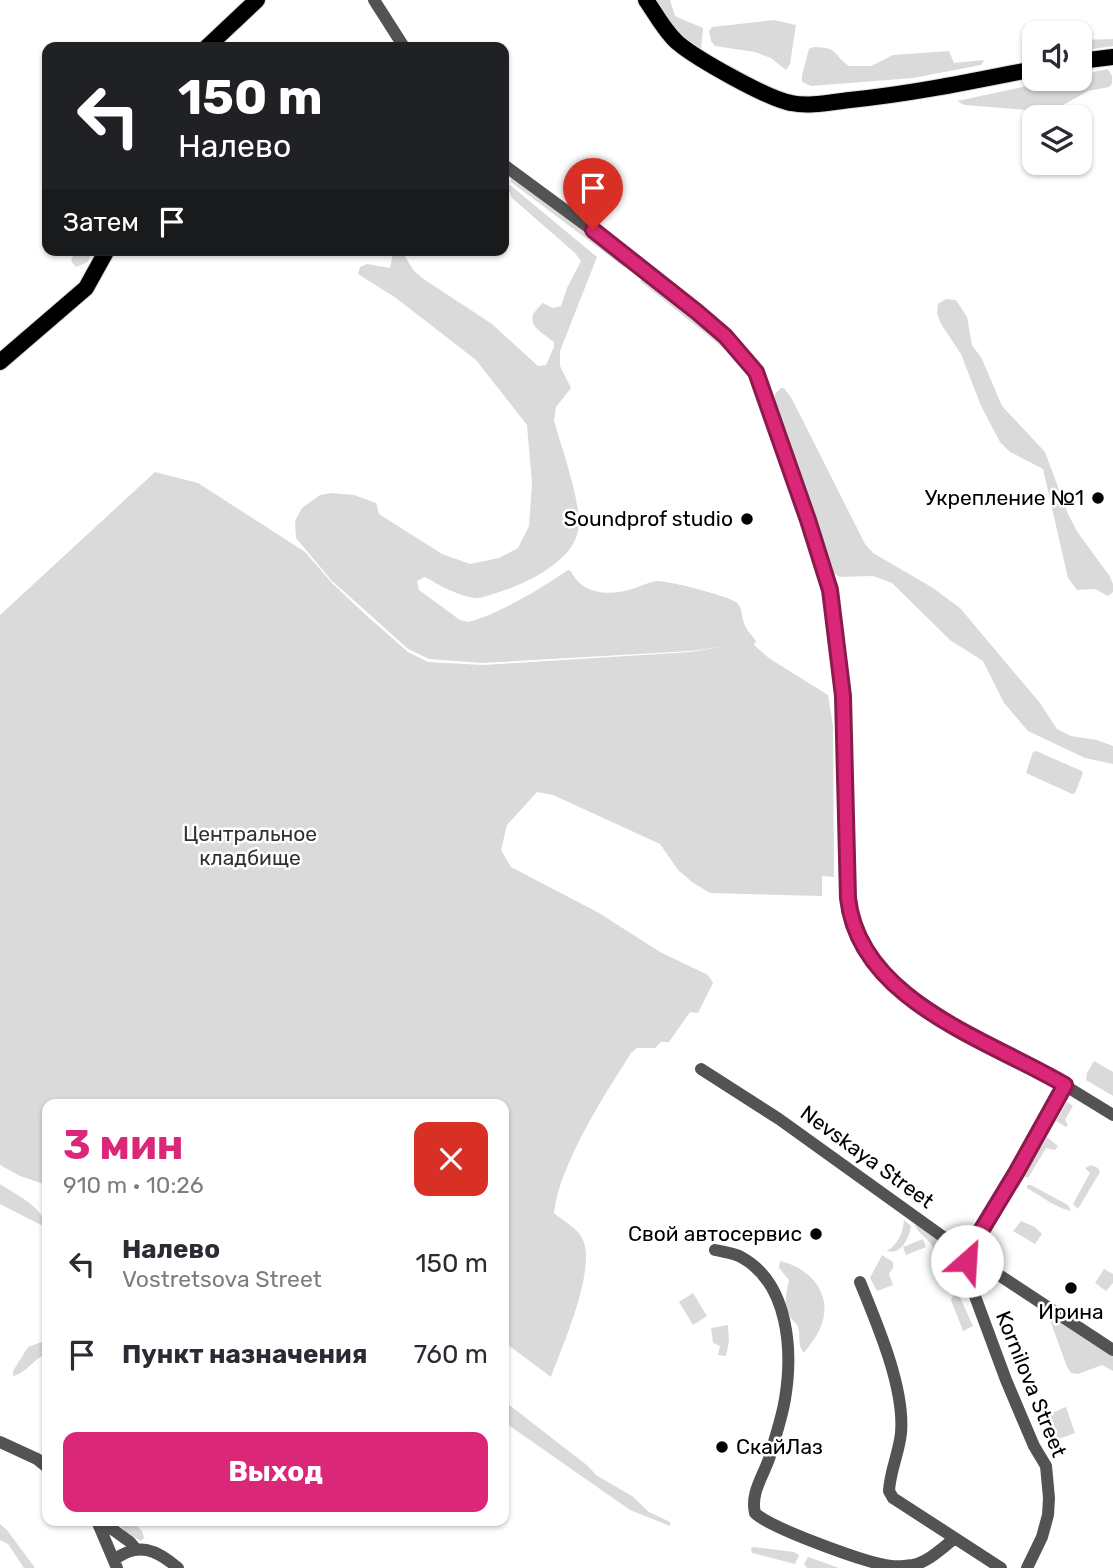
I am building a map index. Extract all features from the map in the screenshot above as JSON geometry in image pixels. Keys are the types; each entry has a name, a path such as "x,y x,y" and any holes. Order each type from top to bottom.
{"main road":[{"path":"212,42 257,0"},
{"path":"646,0 679,44 721,70 772,97 790,103 825,103 919,92 1022,71"},
{"path":"1092,60 1113,57"},
{"path":"0,362 86,288 104,256"}],"street":[{"path":"374,0 401,42"},
{"path":"509,169 637,263 697,312 725,336 756,372 830,590 843,696 848,898 858,932 876,965 905,994 927,1010 1065,1085 1113,1115"},
{"name":"Nevskaya Street","path":"701,1069 779,1119 967,1254 1113,1350"},
{"path":"967,1254 1065,1085"},
{"path":"715,1250 743,1258 761,1273 777,1295 784,1323 788,1361 786,1393 754,1503 755,1513 799,1535 861,1558 892,1566 916,1564 954,1539"},
{"name":"Kornilova Street","path":"967,1254 969,1280 1006,1380 1034,1446 1046,1466 1048,1515 1042,1537 1027,1568"},
{"path":"860,1282 876,1320 900,1399 901,1433 889,1491 893,1498 1001,1568"},
{"path":"0,1442 42,1464"},
{"path":"101,1526 115,1564 127,1550 135,1548 154,1552 178,1568"},
{"path":"106,1526 135,1548"}],"green space":[{"path":"653,0 670,0 675,16 703,28 701,50 679,33"},
{"path":"774,20 796,25 790,64 786,70 771,58 755,52 715,46 711,41 709,31 712,27"},
{"path":"1113,39 1113,46 1092,49 1092,40"},
{"path":"814,47 832,50 849,66 871,66 893,55 949,51 954,63 984,60 981,65 913,78 811,86 802,82 802,75 809,49"},
{"path":"1108,69 1112,84 1092,90 1092,72"},
{"path":"1022,87 1022,91 1088,91 1063,105 1022,105 1022,110 964,105 957,101"},
{"path":"511,177 625,260 624,267 511,182"},
{"name":"Центральное кладбище","path":"509,186 597,257 560,351 560,366 571,388 556,407 554,420 574,492 579,520 578,531 574,543 555,564 529,580 502,591 479,598 469,597 425,577 417,581 419,590 460,620 469,622 507,607 568,570 582,585 597,592 615,593 658,581 723,597 739,605 745,626 756,641 754,645 770,659 828,695 833,726 834,877 822,876 822,896 710,893 678,870 660,844 553,795 537,792 507,825 501,850 511,867 599,913 660,952 708,975 713,983 698,1013 690,1012 669,1042 661,1042 655,1048 637,1048 631,1053 585,1130 565,1173 554,1213 580,1234 586,1251 585,1267 577,1307 551,1377 509,1346 509,1099 42,1099 42,1183 0,1165 0,615 155,472 198,483 305,552 333,584 367,616 408,652 428,662 483,665 690,652 721,647 482,663 429,659 408,649 332,581 296,538 295,521 302,508 320,495 331,493 354,495 376,503 379,514 442,554 470,564 499,558 518,548 529,526 532,483 527,425 476,360 396,298 358,274 360,267 367,264 390,268 392,256 405,256 422,278 492,324 538,366 546,365 554,342 534,325 533,315 543,303 553,308 561,306 581,261 512,198"},
{"path":"73,256 90,256 88,262 76,267 71,261"},
{"path":"644,275 726,345 721,346 640,281"},
{"path":"946,299 956,300 967,317 972,345 982,359 1002,406 1045,452 1068,514 1113,584 1113,592 1108,596 1095,589 1077,590 1068,578 1043,469 1010,452 1000,442 981,406 961,354 941,324 937,313 938,304"},
{"path":"784,388 792,399 865,544 873,553 933,588 960,608 1040,703 1057,729 1071,736 1097,740 1113,746 1113,764 1085,758 1028,731 1004,703 983,661 950,640 892,583 873,576 840,577 830,571 775,405 775,394"},
{"path":"1033,752 1082,771 1075,793 1026,773"},
{"path":"1094,1061 1113,1072 1113,1096 1086,1080"},
{"path":"1067,1102 1073,1106 1065,1120 1068,1125 1066,1127 1056,1121"},
{"path":"1047,1137 1058,1146 1055,1150 1046,1148 1028,1178 1024,1176"},
{"path":"1091,1165 1100,1172 1078,1209 1073,1204 1090,1173 1085,1168"},
{"path":"0,1184 38,1210 42,1216 42,1224 41,1225 0,1204"},
{"path":"1027,1185 1068,1205 1071,1211 1027,1188"},
{"path":"904,1220 911,1226 906,1240 901,1248 887,1251 899,1238"},
{"path":"1021,1221 1035,1227 1042,1234 1035,1244 1013,1231"},
{"path":"914,1222 943,1238 942,1245 935,1252 918,1230"},
{"path":"923,1239 926,1247 906,1255 903,1247"},
{"path":"946,1243 965,1254 966,1280 950,1286 937,1257 943,1253"},
{"path":"882,1255 893,1262 889,1274 893,1285 877,1291 870,1278"},
{"path":"780,1261 808,1274 823,1299 825,1309 822,1325 804,1353 798,1327 787,1309 789,1280 779,1268"},
{"path":"1104,1269 1113,1274 1113,1283 1106,1291 1095,1283"},
{"path":"693,1293 707,1316 693,1325 679,1302"},
{"path":"959,1295 973,1326 963,1331 951,1300 953,1296"},
{"path":"1053,1316 1113,1356 1113,1371 1102,1365 1078,1374 1071,1373 1050,1320"},
{"path":"728,1325 726,1356 718,1355 720,1346 713,1343 711,1328"},
{"path":"42,1342 42,1356 13,1376 13,1371 28,1347"},
{"path":"509,1405 596,1475 632,1496 649,1512 670,1522 670,1526 630,1510 509,1425"},
{"path":"1066,1407 1075,1433 1051,1442 1042,1417"},
{"path":"0,1524 35,1568 24,1568 8,1544 0,1540"},
{"path":"121,1526 136,1526 144,1538 141,1541"},
{"path":"751,1548 799,1555 795,1564 752,1553"},
{"path":"808,1557 839,1568 807,1568 804,1564"}],"place":[{"name":"Укрепление №1","path":"1098,498"},
{"name":"Soundprof studio","path":"747,519"},
{"name":"Свой автосервис","path":"816,1234"},
{"name":"Ирина","path":"1071,1288"},
{"name":"СкайЛаз","path":"722,1447"}],"route":[{"path":"593,230 725,336 756,372 830,590 843,696 848,898 866,951 887,978 927,1010 1065,1085 967,1254 967,1261"}]}
